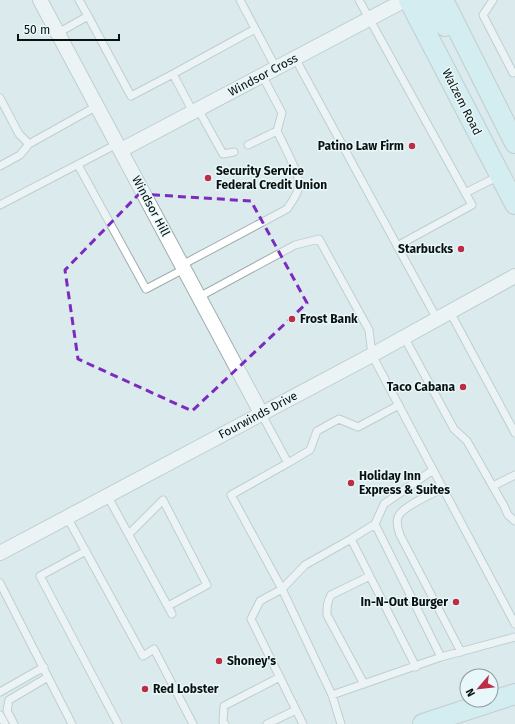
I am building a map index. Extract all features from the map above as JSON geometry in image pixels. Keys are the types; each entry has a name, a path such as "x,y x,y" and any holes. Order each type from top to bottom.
{"main road":[{"name":"Walzem Road","path":"409,0 515,204"},
{"path":"427,0 486,83"},
{"path":"444,0 515,143"},
{"path":"423,724 515,694"}],"street":[{"name":"Windsor Hill","path":"40,0 261,413"},
{"name":"Windsor Cross","path":"119,147 195,110 405,0"},
{"name":"Fourwinds Drive","path":"1,550 67,517 372,355 515,276"}],"lane":[{"path":"79,0 131,96 255,30"},
{"path":"240,0 276,68"},
{"path":"358,0 472,205 397,246"},
{"path":"493,0 483,15 514,74"},
{"path":"58,33 88,16"},
{"path":"295,58 437,319"},
{"path":"173,74 223,154 234,152"},
{"path":"78,165 146,289 287,209 294,199 300,182 277,131 282,113 262,75"},
{"path":"0,98 19,134 29,144"},
{"path":"0,166 20,155 29,144 97,106"},
{"path":"248,145 277,131"},
{"path":"0,205 78,165 119,147"},
{"path":"465,193 500,175"},
{"path":"199,297 295,246 319,239 369,330 372,355 515,624"},
{"path":"450,312 515,433"},
{"path":"404,337 454,429 467,441 508,514 515,521"},
{"path":"341,724 332,695 282,589 231,495 288,464 310,450 317,431 339,418 358,427 399,405"},
{"path":"261,413 288,464"},
{"path":"303,724 251,619 260,601 282,589 305,565 374,524 384,504 433,470"},
{"path":"493,486 515,475"},
{"path":"443,488 404,509 398,516 397,524 400,535 461,652"},
{"path":"107,495 172,614"},
{"path":"128,534 163,500 207,585 168,606"},
{"path":"67,517 143,656 154,650 193,724"},
{"path":"374,524 441,658"},
{"path":"351,539 416,667"},
{"path":"86,551 40,576 118,724"},
{"path":"364,684 327,615 327,607 331,595 370,576"},
{"path":"0,583 72,724"},
{"path":"332,695 441,658 515,638"},
{"path":"0,692 44,667"},
{"path":"14,724 7,711 9,700 48,677"},
{"path":"225,724 223,722 224,706 280,677"},
{"path":"267,724 296,710"},
{"path":"0,715 5,724"}],"highlighted area":[{"path":"139,194 251,201 307,303 192,411 78,359 65,270"}],"place":[{"name":"Patino Law Firm","path":"412,146"},
{"name":"Security Service Federal Credit Union","path":"208,178"},
{"name":"Starbucks","path":"461,249"},
{"name":"Frost Bank","path":"292,319"},
{"name":"Taco Cabana","path":"463,387"},
{"name":"Holiday Inn Express & Suites","path":"351,483"},
{"name":"In-N-Out Burger","path":"456,602"},
{"name":"Shoney's","path":"219,661"},
{"name":"Red Lobster","path":"145,689"}]}
